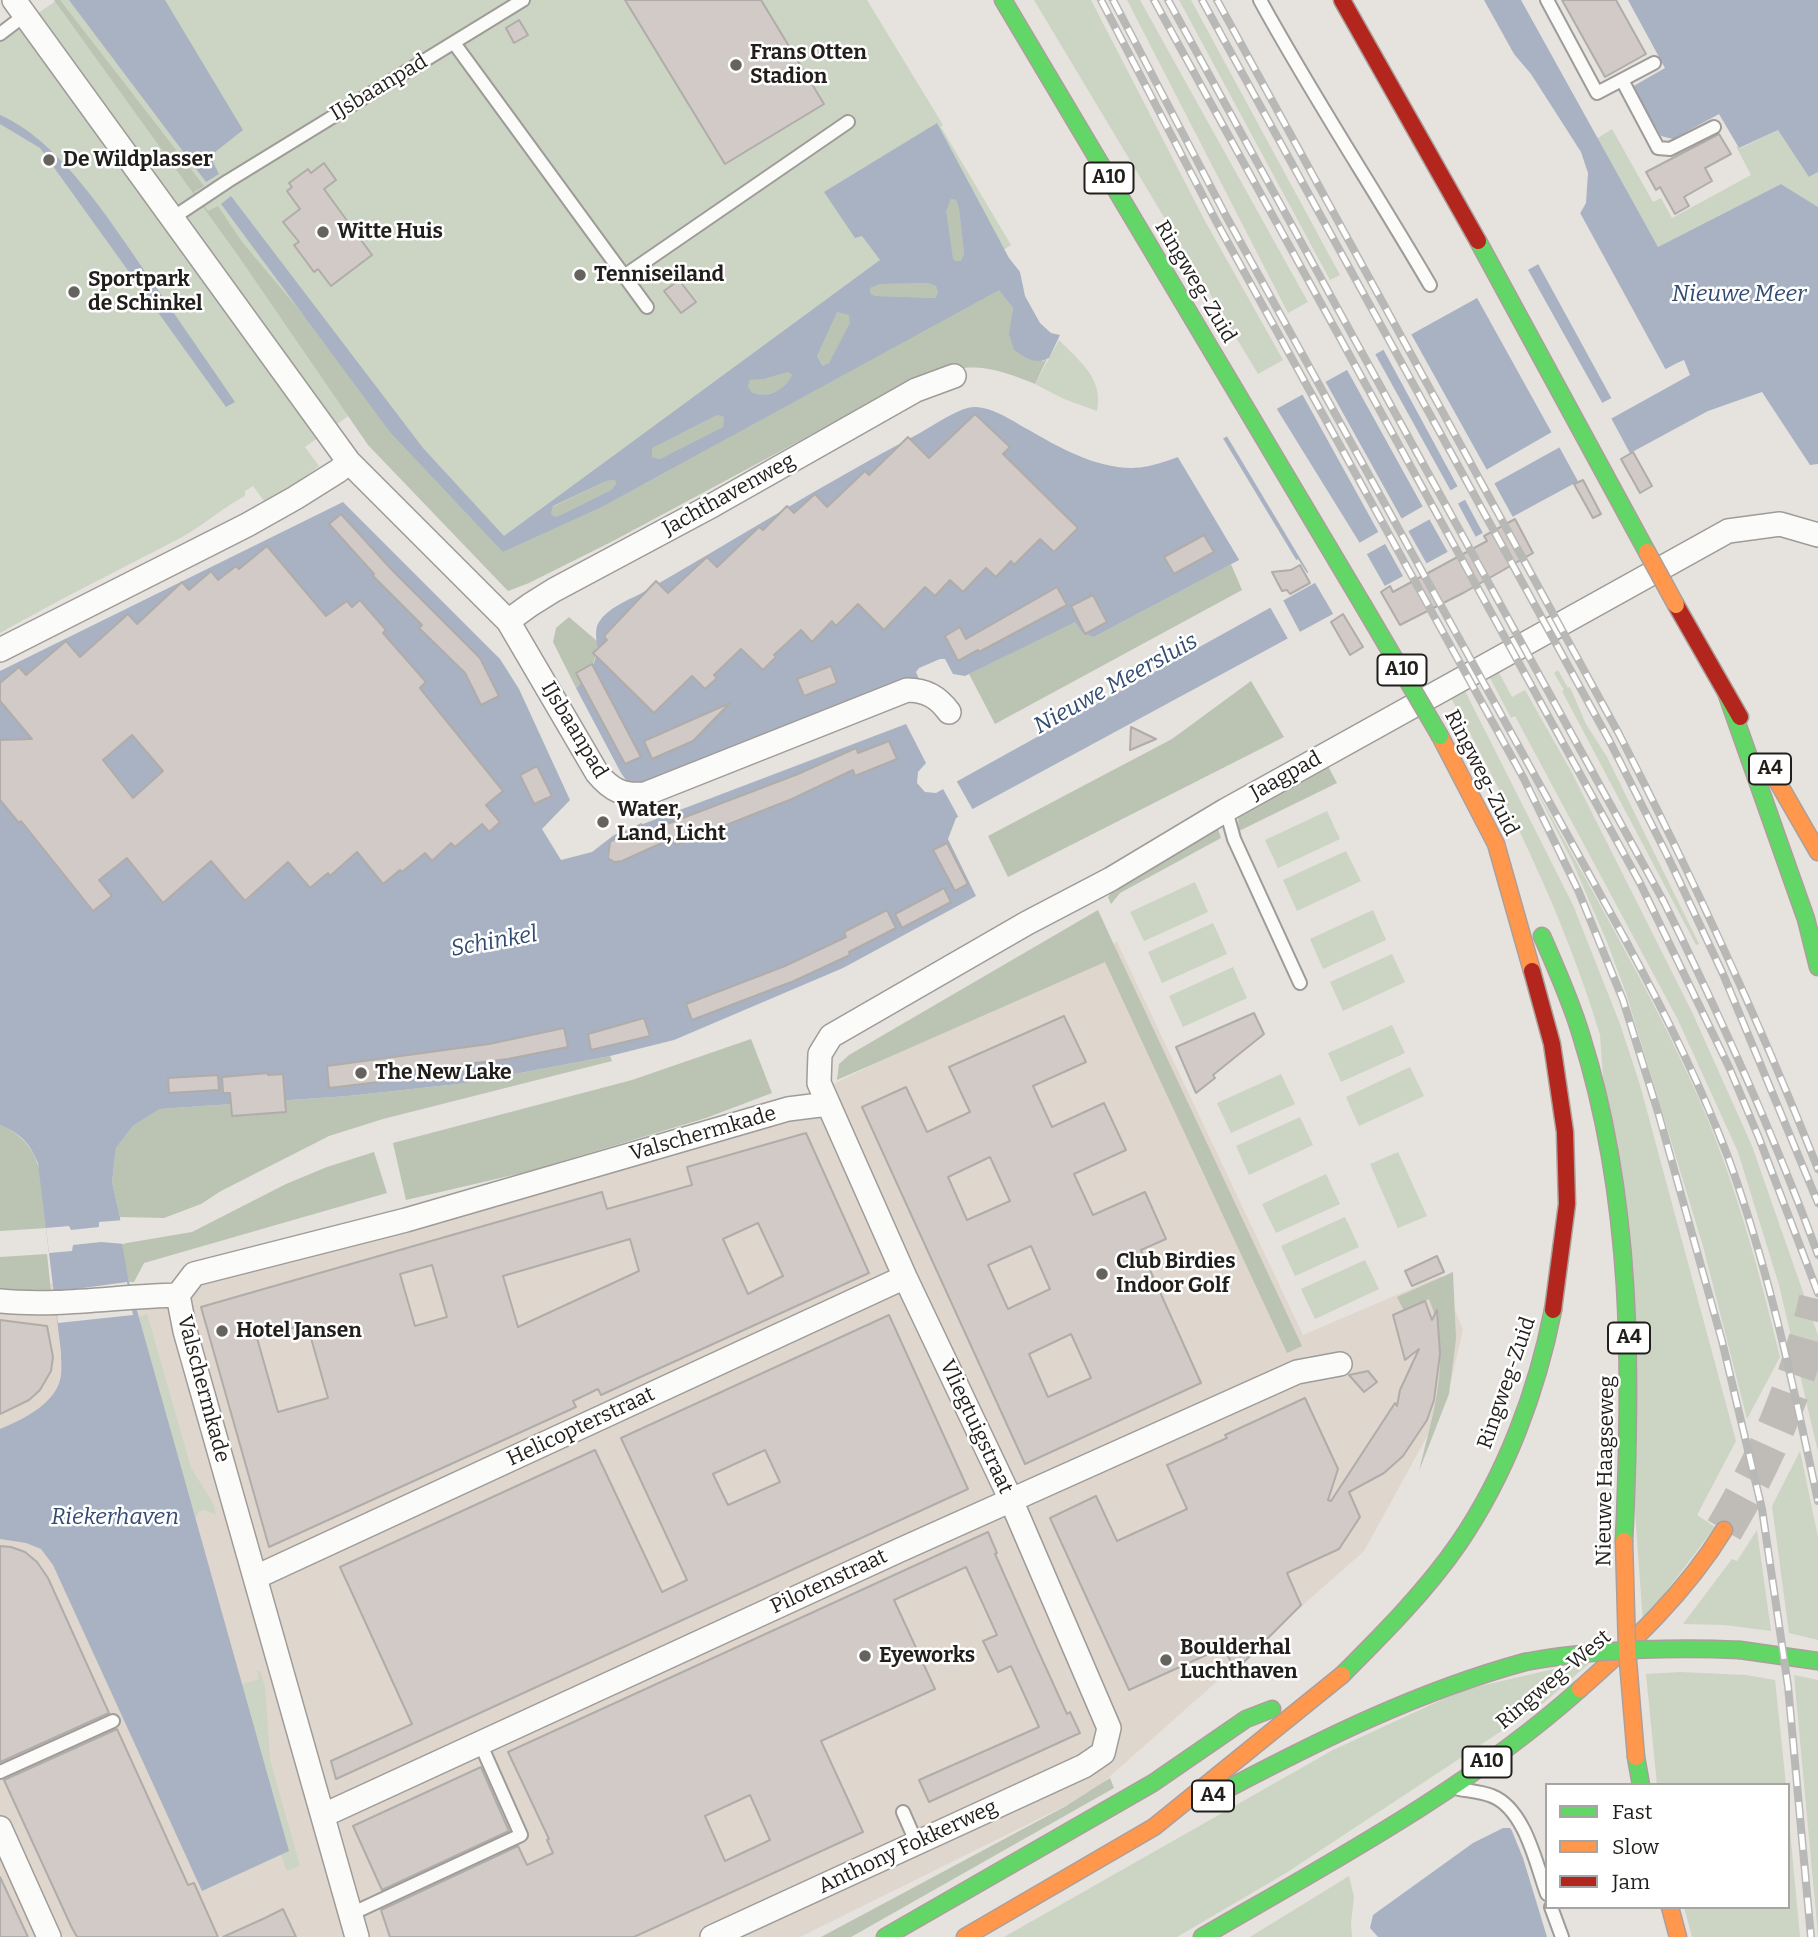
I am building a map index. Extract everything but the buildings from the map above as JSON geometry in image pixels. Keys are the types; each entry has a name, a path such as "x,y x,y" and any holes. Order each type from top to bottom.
{"highway":[{"name":"Ringweg-Zuid","path":"1003,0 1440,736 1496,844 1538,990 1561,1095 1566,1132 1567,1204 1563,1249 1553,1312 1536,1376 1512,1442 1495,1480 1459,1543 1396,1621 1331,1686"},
{"path":"1342,0 1466,219 1727,695 1806,919 1818,967"},
{"name":"A4","path":"1727,695 1818,852"},
{"name":"Nieuwe Haagseweg","path":"1496,844 1563,979 1585,1044 1607,1136 1623,1244 1629,1345 1624,1541 1626,1650 1641,1783"},
{"name":"Ringweg-West","path":"1202,1937 1452,1787 1552,1715 1585,1687 1676,1598 1724,1530"},
{"name":"A4","path":"1154,1827 1313,1743 1379,1712 1482,1672 1525,1662 1598,1651 1670,1647 1740,1650 1818,1661"},
{"name":"A10","path":"965,1937 1154,1827 1331,1686"},
{"name":"A10","path":"885,1937 1153,1783 1246,1719 1331,1686"},
{"path":"1671,1909 1678,1937"}],"street":[{"name":"IJsbaanpad","path":"19,8 349,461 508,621 597,773 608,786 630,795 645,794 907,690 930,694 949,712"},
{"name":"Jachthavenweg","path":"508,621 554,590 713,505 916,390 954,376"},
{"path":"0,650 247,525 295,498 349,461"},
{"name":"Jaagpad","path":"828,1104 819,1083 820,1054 831,1036 1027,923 1111,879 1226,810 1728,531 1780,524 1818,535"},
{"name":"Vliegtuigstraat","path":"828,1104 905,1278 1011,1500 1110,1728 1103,1754"},
{"name":"Valschermkade","path":"357,1937 185,1331 178,1295 194,1274 406,1220 788,1110 828,1104"},
{"name":"Helicopterstraat","path":"256,1577 905,1278"},
{"path":"0,1301 40,1303 178,1295"},
{"name":"Pilotenstraat","path":"324,1815 1297,1372 1340,1364"},
{"name":"Anthony Fokkerweg","path":"712,1937 1084,1766 1103,1754"},
{"path":"0,1828 49,1937"}],"lane":[{"name":"IJsbaanpad","path":"171,219 236,176 523,0"},
{"path":"1260,0 1309,88 1430,285"},
{"path":"1547,0 1597,93 1654,63"},
{"name":"IJsbaanpad","path":"0,34 19,8"},
{"path":"454,43 646,307"},
{"path":"1622,80 1658,148 1670,149 1714,127"},
{"path":"624,276 848,122"},
{"path":"1226,810 1234,839 1300,983"},
{"path":"0,1772 113,1721"},
{"path":"351,1914 522,1835 480,1743"},
{"path":"1452,1787 1494,1796 1510,1810 1523,1826 1545,1888"},
{"path":"903,1812 916,1844"},
{"path":"1552,1909 1562,1937"}],"shaded area":[{"path":"1117,942 1303,1335 1441,1276 1463,1330 1446,1402 1364,1551 1091,1793 800,1937 0,1937 0,1273 28,1283 181,1285 766,1118"}],"green space":[{"path":"54,0 60,0 204,186 194,192 208,211 218,206 242,242 503,552 602,507 999,289 1013,308 1010,334 1043,361 1047,359 1035,384 997,371 968,368 940,373 902,386 613,541 508,591 368,445 237,254"},
{"path":"57,0 867,0 943,125 941,127 1011,245 510,571 354,412 305,447 319,466 267,505 253,486 245,491 245,496 182,537 0,633 0,40"},
{"path":"1034,0 1091,0 1205,221 1283,360 1258,374"},
{"path":"1127,0 1140,0 1308,302 1288,313"},
{"path":"1179,0 1191,0 1340,275 1330,280"},
{"path":"1612,129 1653,202 1661,198 1672,218 1751,175 1736,146 1741,148 1778,130 1810,177 1818,172 1818,207 1781,184 1658,247 1596,139"},
{"path":"951,199 956,200 959,208 964,254 962,261 955,261 953,258 945,211"},
{"path":"928,283 936,286 938,292 935,298 875,296 871,294 870,288 880,284"},
{"path":"837,311 849,315 851,323 829,363 824,366 817,356"},
{"path":"1059,340 1082,363 1093,380 1097,389 1097,411 1064,399 1035,384"},
{"path":"788,372 792,375 785,388 772,393 750,392 750,380"},
{"path":"717,415 724,417 723,427 660,459 652,457 651,448"},
{"path":"615,480 616,484 611,490 563,514 555,517 551,514 553,507 606,481"},
{"path":"1231,564 1242,590 995,724 969,674 1075,621 1094,637"},
{"path":"569,617 597,641 592,667 576,688 553,642 556,628"},
{"path":"1497,669 1512,697 1525,690 1572,773 1692,1012 1752,1146 1818,1335 1818,1452 1779,1285 1738,1152 1677,1018 1515,716 1511,718 1488,674"},
{"path":"1558,670 1568,688 1570,687 1586,724 1607,757 1699,944 1696,945 1562,691 1564,690 1554,673"},
{"path":"1251,681 1284,737 1008,877 988,836 1172,739"},
{"path":"1463,687 1573,905 1620,1024 1640,1085 1736,1441 1697,1515 1715,1527 1643,1622 1600,1035 1570,946 1533,860 1449,694"},
{"path":"1328,766 1337,783 1239,831 1238,816"},
{"path":"1526,770 1638,974 1680,1057 1712,1130 1735,1194 1780,1357 1747,1419 1703,1246 1626,993 1573,863"},
{"path":"1327,811 1340,839 1278,868 1265,840"},
{"path":"1218,829 1221,838 1120,893 1111,904 1108,897 1113,890"},
{"path":"1346,851 1361,881 1297,911 1283,880"},
{"path":"1195,882 1208,912 1144,941 1130,912"},
{"path":"1098,910 1302,1346 1287,1353 1105,962 837,1080 839,1064 849,1055"},
{"path":"1373,910 1386,940 1323,969 1310,939"},
{"path":"1213,923 1227,954 1162,983 1148,952"},
{"path":"1392,954 1405,982 1343,1011 1330,982"},
{"path":"1233,967 1247,998 1183,1027 1169,996"},
{"path":"1392,1025 1405,1053 1341,1082 1328,1053"},
{"path":"751,1039 772,1093 706,1118 526,1172 406,1200 393,1143 632,1080"},
{"path":"610,1056 612,1061 383,1119 329,1136 201,1204 164,1218 120,1217 112,1182 116,1148 133,1126 160,1109 348,1096 467,1083"},
{"path":"1410,1067 1424,1096 1359,1126 1346,1097"},
{"path":"1281,1074 1295,1104 1231,1133 1217,1103"},
{"path":"1300,1117 1313,1145 1249,1175 1236,1146"},
{"path":"0,1125 15,1133 34,1155 42,1182 47,1228 0,1231"},
{"path":"374,1152 387,1193 144,1263 134,1282 129,1282 121,1244 192,1232 286,1184"},
{"path":"1398,1152 1427,1216 1398,1228 1370,1164"},
{"path":"1326,1174 1340,1204 1276,1233 1262,1204"},
{"path":"1345,1217 1359,1247 1295,1276 1281,1246"},
{"path":"47,1254 51,1291 32,1293 0,1289 0,1257"},
{"path":"1365,1260 1379,1289 1315,1319 1301,1289"},
{"path":"1453,1272 1456,1339 1449,1394 1419,1471 1435,1407 1440,1342 1429,1299 1404,1311 1397,1297"},
{"path":"147,1314 191,1468 213,1503 216,1515 205,1510 199,1512 195,1518 139,1317"},
{"path":"1800,1451 1818,1537 1818,1640 1789,1633 1772,1506"},
{"path":"1757,1530 1771,1631 1725,1625 1683,1624 1732,1559 1737,1561"},
{"path":"1593,1660 1541,1705 1286,1873 1177,1937 1004,1937 1333,1750 1463,1690"},
{"path":"257,1671 260,1671 265,1687 270,1760 300,1866 287,1871 281,1855 289,1851 242,1684 259,1679"},
{"path":"1680,1672 1746,1675 1775,1680 1786,1783 1657,1783 1646,1674"},
{"path":"1794,1675 1818,1680 1818,1936"},
{"path":"1110,1778 1114,1788 851,1937 821,1937 1066,1806"},
{"path":"1790,1831 1800,1937 1692,1937 1685,1909 1790,1909"},
{"path":"1349,1876 1354,1897 1352,1937 1250,1937"}],"water":[{"path":"69,0 165,0 243,130 210,156 219,174 206,182"},
{"path":"1484,0 1521,0 1658,247 1781,184 1818,207 1818,464 1810,465 1762,392 1708,411 956,818 948,839 976,896 843,968 674,1040 610,1056 467,1083 348,1096 160,1109 133,1126 116,1148 112,1182 129,1282 289,1851 202,1891 53,1565 41,1549 26,1543 0,1539 0,1429 38,1409 53,1394 61,1375 61,1352 38,1163 24,1140 0,1125 0,671 343,502 500,659 519,689 570,800 542,829 561,860 592,852 614,835 906,724 926,763 918,772 917,783 925,792 936,793 1690,375 1684,360 1677,363 1604,402 1307,573 1298,559 1268,577 1254,552 1094,637 1083,633 1075,622 965,676 953,674 945,659 940,659 919,668 916,672 919,679 684,771 638,786 628,783 621,773 576,688 595,660 597,628 603,617 618,605 946,418 969,408 989,409 1086,459 1118,467 1149,466 1224,438 1544,261 1566,238 1586,203 1588,173 1581,152 1531,74 1514,54"},
{"path":"1628,0 1818,0 1818,172 1809,177 1778,130 1739,148 1719,114 1673,139 1661,136 1632,87 1665,68"},
{"path":"0,115 43,143 82,184 117,230 235,402 226,407 40,148 0,124"},
{"path":"937,123 1009,258 1020,272 1025,296 1040,323 1051,333 1060,335 1049,358 1035,361 1014,350 1009,334 1013,308 999,290 602,507 503,552 390,432 221,204 231,196 423,448 504,536 880,260 862,236 855,238 824,192","holes":["951,199 956,200 964,254 961,261 955,261 953,258 946,211","928,283 936,286 938,292 935,298 875,296 871,294 870,288 880,284","837,312 849,315 850,323 829,363 823,366 817,356","788,372 792,375 789,381 775,392 763,395 751,392 748,386 750,380","717,415 724,417 723,427 660,459 652,457 652,448","615,480 616,484 611,490 563,514 555,517 551,514 553,506 606,481"]},
{"path":"1503,1828 1510,1828 1512,1831 1523,1858 1547,1937 1378,1937 1370,1928 1373,1915 1473,1843"}],"pier":[{"path":"1578,209 1667,372 1613,401 1537,262 1553,249"},
{"path":"1527,268 1604,406 1553,435 1476,296"},
{"path":"1410,332 1488,472 1459,489 1382,347"},
{"path":"1374,352 1452,493 1424,509 1346,368"},
{"path":"1324,379 1403,521 1380,535 1301,392"},
{"path":"1275,406 1361,545 1310,575 1225,433"},
{"path":"1610,416 1632,457 1580,485 1557,443"},
{"path":"1221,435 1306,576 1297,564 1268,581 1253,557 1241,563 1176,454"},
{"path":"1492,479 1515,521 1485,537 1463,496"},
{"path":"1456,500 1478,541 1450,556 1427,515"},
{"path":"1406,527 1428,566 1404,578 1383,540"},
{"path":"1365,551 1386,588 1335,617 1314,581"},
{"path":"1283,600 1300,632 1288,639 1270,607"},
{"path":"956,780 973,810 959,818 942,787"},
{"path":"124,1220 125,1244 101,1242 73,1245 72,1251 49,1253 46,1228 69,1226 71,1230 99,1227 99,1222"},
{"path":"127,1282 133,1315 58,1323 54,1292"}],"tunnel":[{"path":"1724,1530 1740,1503 1780,1418 1801,1360 1818,1299"}],"railway":[{"path":"1101,0 1216,221 1524,779 1578,890 1623,1000 1658,1112 1722,1341 1762,1509 1788,1686 1811,1937"},
{"path":"1113,0 1226,216 1626,941 1681,1048 1706,1102 1743,1199 1779,1328 1818,1501"},
{"path":"1154,0 1640,883 1729,1067 1818,1293"},
{"path":"1168,0 1664,902 1746,1077 1818,1255"},
{"path":"1202,0 1609,740 1723,974 1818,1203"},
{"path":"1217,0 1619,734 1724,949 1818,1169"}],"traffic: fast":[{"path":"1003,0 1363,605"},
{"path":"1478,241 1647,552"},
{"path":"1363,605 1440,736"},
{"path":"1727,695 1806,919 1818,967"},
{"path":"1542,936 1573,1010 1598,1097 1620,1223 1628,1349 1624,1541"},
{"path":"1342,1675 1418,1595 1446,1561 1476,1516 1518,1431 1538,1371 1553,1310"},
{"path":"1525,1662 1632,1650 1740,1650"},
{"path":"1740,1650 1818,1661"},
{"path":"1225,1790 1409,1702 1525,1662"},
{"path":"1202,1937 1349,1852 1445,1792 1537,1725 1580,1689"},
{"path":"885,1937 1153,1783 1246,1719 1272,1709"},
{"path":"1636,1757 1641,1783"}],"traffic: slow":[{"path":"1647,552 1676,605"},
{"path":"1440,736 1496,844 1532,971"},
{"path":"1772,772 1818,852"},
{"path":"1580,1689 1658,1615 1693,1574 1724,1530"},
{"path":"1624,1541 1627,1649 1636,1757"},
{"path":"965,1937 1154,1827 1342,1675"},
{"path":"1671,1909 1678,1937"}],"traffic: jam":[{"path":"1342,0 1478,241"},
{"path":"1676,605 1740,717"},
{"path":"1532,971 1552,1044 1565,1132 1567,1204 1553,1310"}],"place":[{"name":"Frans Otten Stadion","path":"736,65"},
{"name":"De Wildplasser","path":"49,160"},
{"name":"Witte Huis","path":"323,232"},
{"name":"Tenniseiland","path":"580,275"},
{"name":"Sportpark de Schinkel","path":"74,292"},
{"name":"Water, Land, Licht","path":"603,822"},
{"name":"The New Lake","path":"361,1073"},
{"name":"Club Birdies Indoor Golf","path":"1102,1274"},
{"name":"Hotel Jansen","path":"222,1331"},
{"name":"Eyeworks","path":"865,1656"},
{"name":"Boulderhal Luchthaven","path":"1166,1660"}],"water label":[{"name":"Nieuwe Meer","path":"1739,295"},
{"name":"Nieuwe Meersluis","path":"1116,684"},
{"name":"Schinkel","path":"494,942"},
{"name":"Riekerhaven","path":"115,1518"}]}
